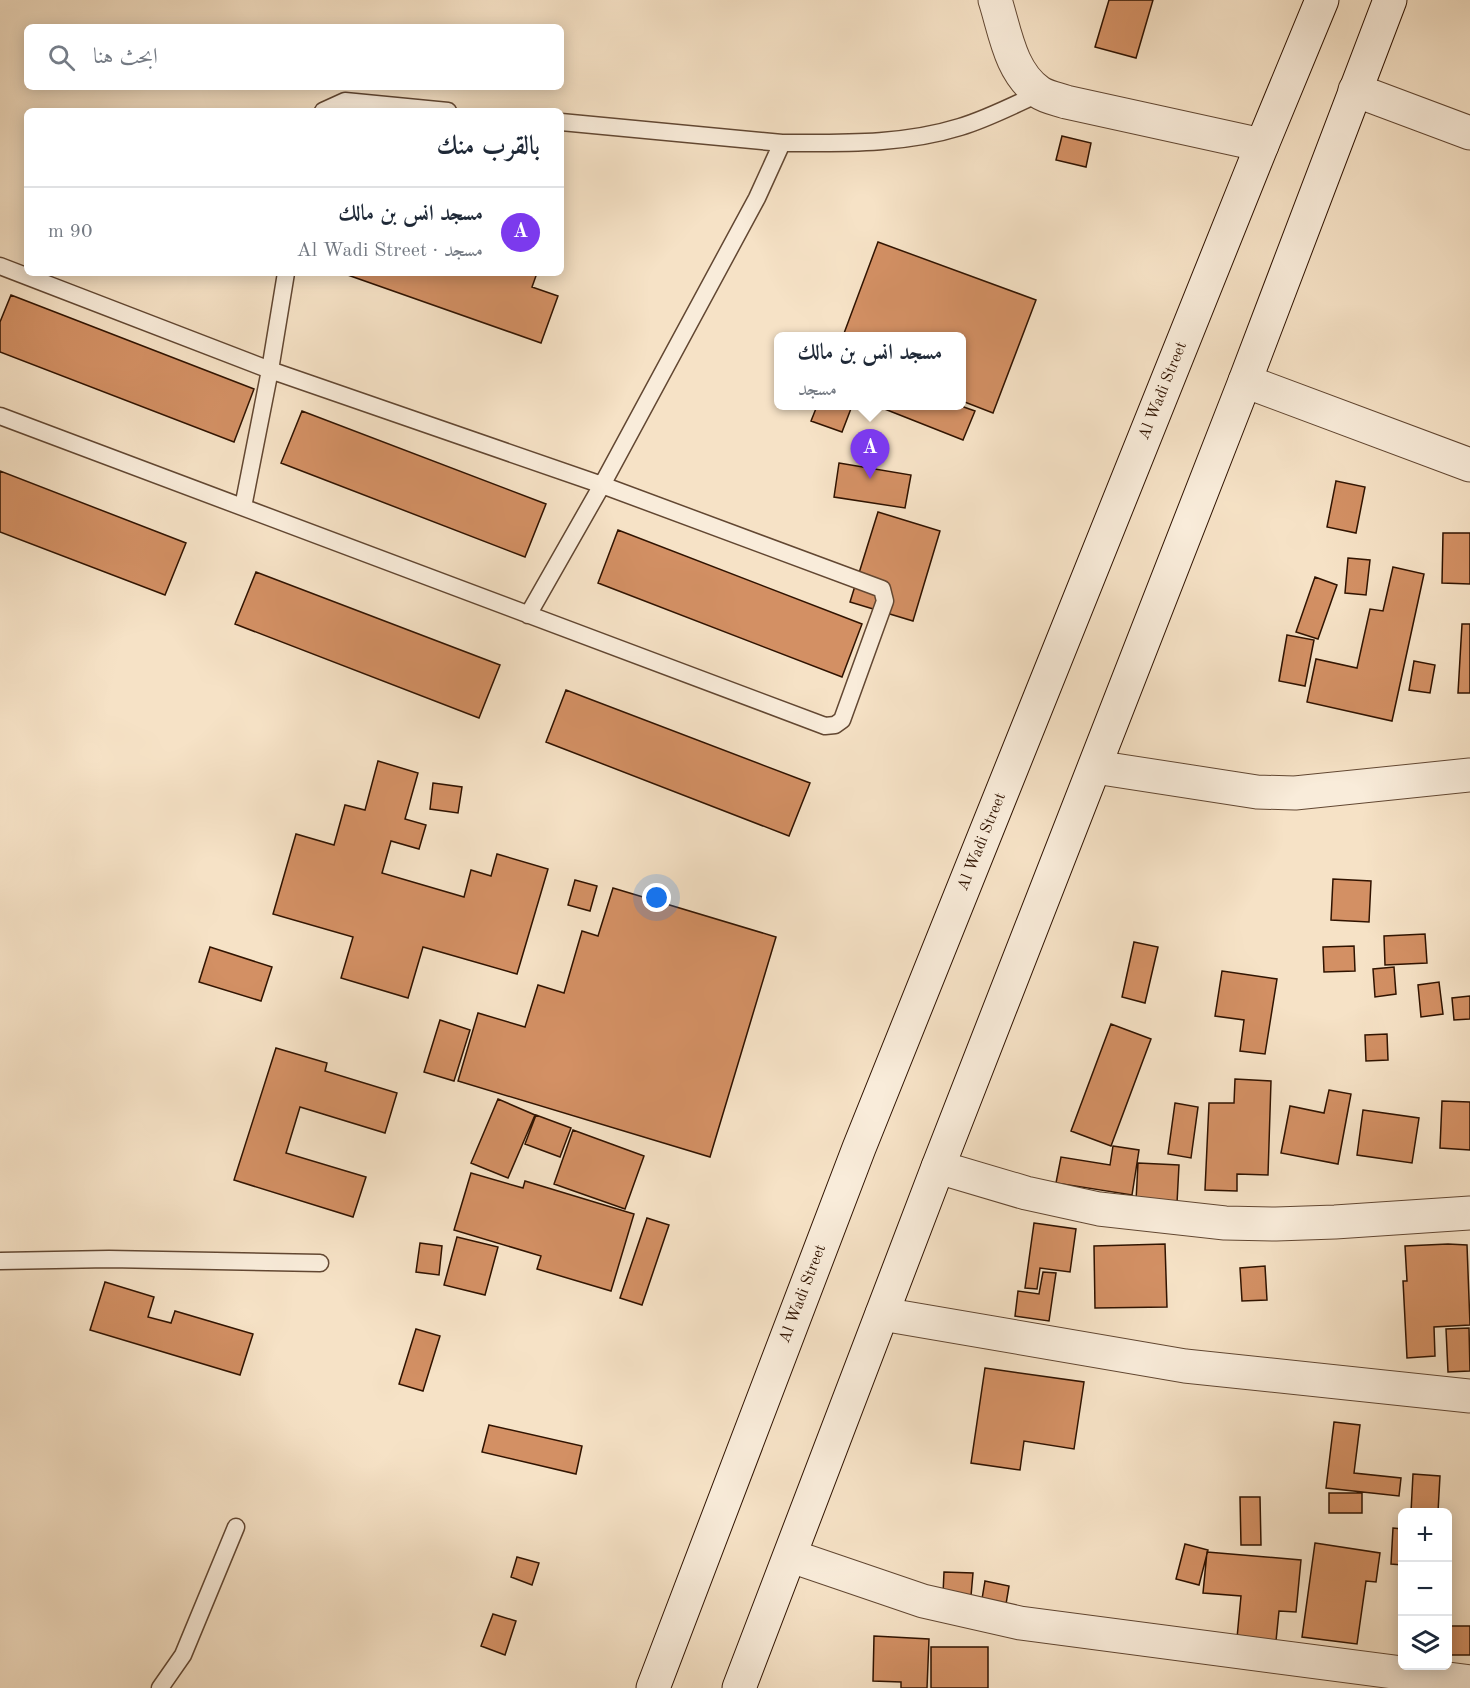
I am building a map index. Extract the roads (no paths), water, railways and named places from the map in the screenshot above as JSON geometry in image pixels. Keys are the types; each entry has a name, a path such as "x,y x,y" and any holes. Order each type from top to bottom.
{"main road":[{"path":"995,0 1013,57 1023,77 1040,93 1066,102 1262,145"},
{"name":"Al Wadi Street","path":"653,1688 859,1148 1322,0"},
{"path":"739,1688 938,1167 1245,381 1390,0"},
{"path":"1356,90 1470,133"},
{"path":"1245,381 1470,465"},
{"path":"1095,767 1257,792 1295,793 1470,775"},
{"path":"938,1167 1026,1193 1100,1209 1225,1223 1335,1222 1470,1213"},
{"path":"882,1314 1185,1366 1470,1396"},
{"path":"791,1556 923,1601 1020,1623 1383,1680 1470,1682"}],"lane":[{"path":"564,122 782,143 868,143 918,137 961,127 1040,93"},
{"path":"330,108 345,101 417,108"},
{"path":"528,615 602,485 757,198 782,143"},
{"path":"0,266 24,275"},
{"path":"0,416 825,726 835,725 842,720 885,601 882,589 602,485 270,370 26,276"},
{"path":"243,507 286,276"},
{"path":"0,1261 109,1259 320,1263"},
{"path":"160,1688 183,1654 236,1527"}],"place":[{"name":"مسجد انس بن مالك","path":"870,479"}]}
